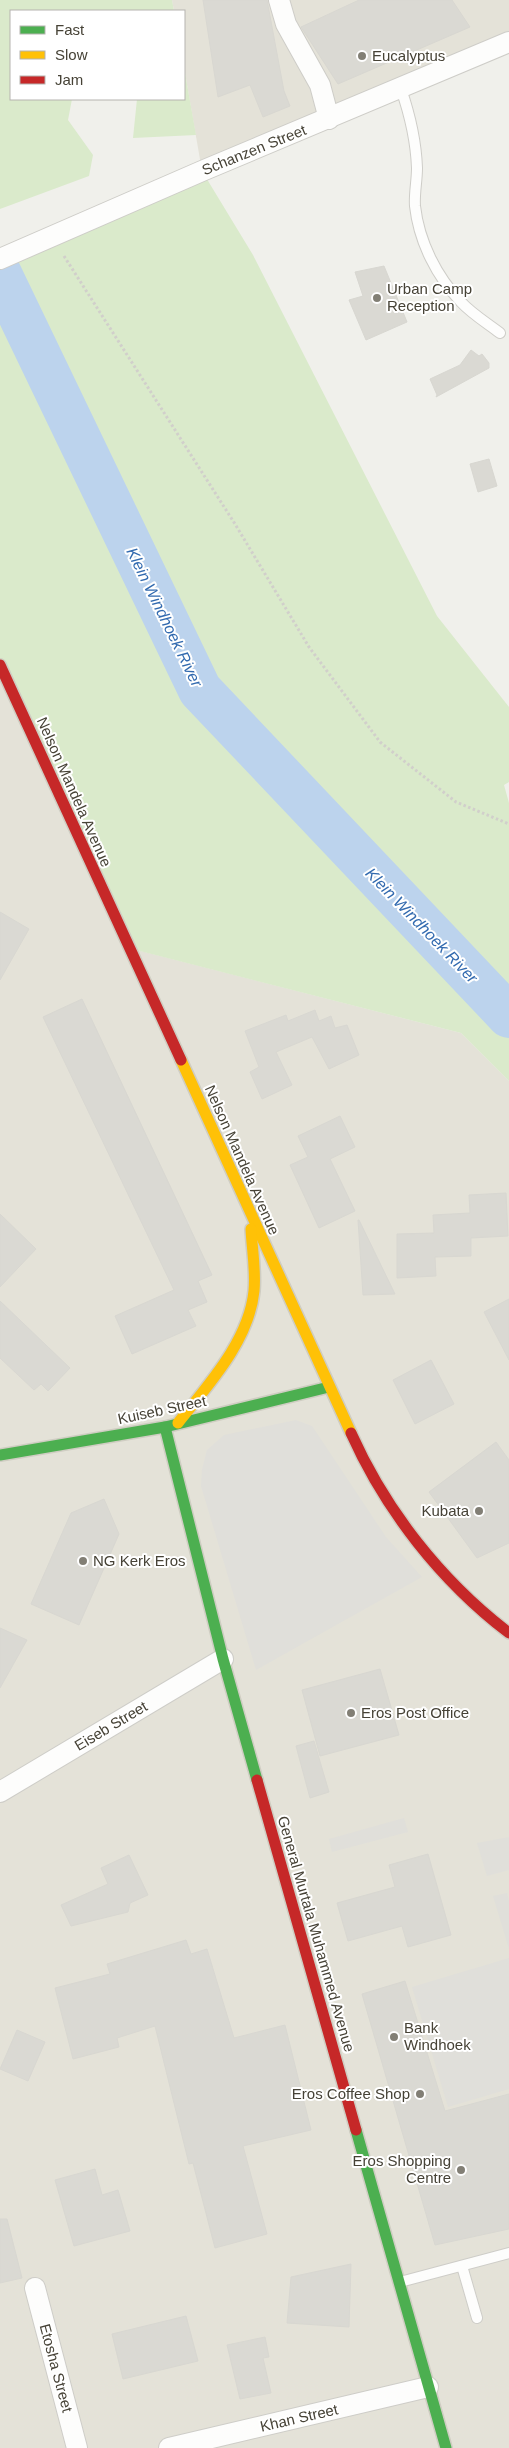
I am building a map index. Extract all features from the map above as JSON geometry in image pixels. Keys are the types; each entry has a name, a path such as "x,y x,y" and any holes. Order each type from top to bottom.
{"street":[{"path":"279,0 286,24 320,85 329,119"},
{"name":"Schanzen Street","path":"0,260 509,42"},
{"name":"Nelson Mandela Avenue","path":"0,665 361,1455 390,1505 419,1545 468,1600 509,1633"},
{"path":"178,1423 231,1352 245,1322 254,1292 250,1215"},
{"name":"Kuiseb Street","path":"0,1455 165,1427 329,1387"},
{"name":"General Murtala Muhammed Avenue","path":"165,1427 223,1659 446,2448"},
{"name":"Eiseb Street","path":"0,1792 223,1659"},
{"name":"Etosha Street","path":"35,2288 77,2448"},
{"name":"Khan Street","path":"169,2448 428,2387"}],"lane":[{"path":"401,89 415,139 417,168 415,206 420,232 429,256 440,276 461,303 500,333"},
{"path":"399,2282 509,2253"},
{"path":"462,2266 477,2318"}],"path":[{"path":"51,237 236,524 309,647 380,742 456,802 509,824"}],"shaded area":[{"path":"172,0 509,0 509,42 202,171 185,73 185,10 174,10"},
{"path":"0,665 133,949 461,1033 509,1081 509,2448 0,2448"},
{"path":"296,1420 312,1426 386,1537 422,1577 256,1670 201,1486 202,1470 207,1450 224,1435"},
{"path":"404,1818 408,1832 332,1852 329,1839"},
{"path":"509,1837 509,1870 487,1876 477,1843"},
{"path":"507,1893 509,1901 509,1949 493,1896"},
{"path":"509,1958 509,2089 448,2107 412,1987"}],"green space":[{"path":"0,0 172,0 174,10 10,10 10,100 72,100 68,120 93,155 89,176 0,209"},
{"path":"185,73 196,135 133,138 137,100 185,100"},
{"path":"202,171 253,255 437,616 509,707 509,782 504,785 509,803 509,1081 461,1033 132,949 0,665 0,260"}],"building":[{"path":"203,0 267,0 284,91 290,106 263,117 250,85 218,97"},
{"name":"Eucalyptus","path":"359,0 452,0 470,27 338,84 301,27"},
{"name":"Urban Camp Reception","path":"384,266 407,322 366,340 349,300 363,296 355,272"},
{"path":"471,350 479,356 482,354 489,363 489,368 436,397 437,395 430,379 460,365"},
{"path":"489,459 497,486 478,492 470,464"},
{"path":"0,912 29,929 0,980"},
{"path":"82,999 212,1275 198,1281 207,1302 188,1310 196,1326 132,1354 115,1316 174,1290 43,1017"},
{"path":"315,1010 319,1021 331,1016 335,1028 347,1025 359,1055 329,1069 312,1037 276,1052 292,1085 262,1099 250,1072 259,1067 245,1031 286,1015 288,1021"},
{"path":"340,1116 355,1147 330,1159 355,1211 319,1228 290,1165 308,1157 298,1136"},
{"path":"506,1193 508,1236 471,1238 471,1256 435,1257 436,1276 397,1278 397,1234 434,1233 433,1215 470,1213 469,1195"},
{"path":"0,1214 36,1249 0,1287"},
{"path":"359,1220 395,1294 363,1295"},
{"path":"509,1299 509,1360 484,1312"},
{"path":"0,1301 70,1368 48,1391 41,1384 34,1390 0,1358"},
{"path":"431,1360 454,1404 415,1424 393,1380"},
{"path":"496,1442 509,1460 509,1543 477,1558 429,1492"},
{"path":"104,1499 119,1534 79,1625 31,1604 71,1513"},
{"path":"0,1628 27,1640 0,1688"},
{"path":"380,1669 399,1735 320,1756 302,1690"},
{"path":"314,1741 329,1792 310,1798 296,1746"},
{"path":"428,1854 451,1935 408,1947 402,1926 348,1941 337,1903 395,1887 389,1865"},
{"path":"129,1855 148,1895 130,1903 128,1912 71,1926 61,1905 108,1884 101,1868"},
{"path":"186,1940 191,1954 207,1949 234,2038 285,2025 311,2130 243,2146 267,2234 215,2248 193,2163 189,2164 155,2026 117,2038 119,2047 73,2059 55,1988 110,1974 107,1964"},
{"name":"Eros Shopping Centre","path":"405,1981 445,2111 509,2094 509,2229 435,2245 362,1994"},
{"path":"17,2030 45,2042 28,2081 0,2069"},
{"path":"95,2169 102,2195 118,2190 130,2231 74,2246 55,2180"},
{"path":"0,2219 7,2219 22,2278 0,2283"},
{"path":"351,2264 349,2327 287,2323 291,2277"},
{"path":"186,2316 198,2361 123,2379 112,2334"},
{"path":"265,2337 269,2357 263,2358 271,2393 240,2399 227,2345"}],"waterway":[{"name":"Klein Windhoek River","path":"0,274 200,690 509,1016"}],"traffic: fast":[{"path":"0,1455 165,1427 329,1387"},
{"path":"165,1427 223,1659 257,1780"},
{"path":"356,2130 446,2448"}],"traffic: slow":[{"path":"181,1060 351,1433"},
{"path":"178,1423 214,1378 236,1345 251,1309 254,1291 251,1229"}],"traffic: jam":[{"path":"0,665 181,1060"},
{"path":"351,1433 381,1490 398,1517 418,1543 461,1591 509,1633"},
{"path":"257,1780 356,2130"}],"place":[{"name":"Eucalyptus","path":"362,56"},
{"name":"Urban Camp Reception","path":"377,298"},
{"name":"Kubata","path":"479,1511"},
{"name":"NG Kerk Eros","path":"83,1561"},
{"name":"Eros Post Office","path":"351,1713"},
{"name":"Bank Windhoek","path":"394,2037"},
{"name":"Eros Coffee Shop","path":"420,2094"},
{"name":"Eros Shopping Centre","path":"461,2170"}]}
